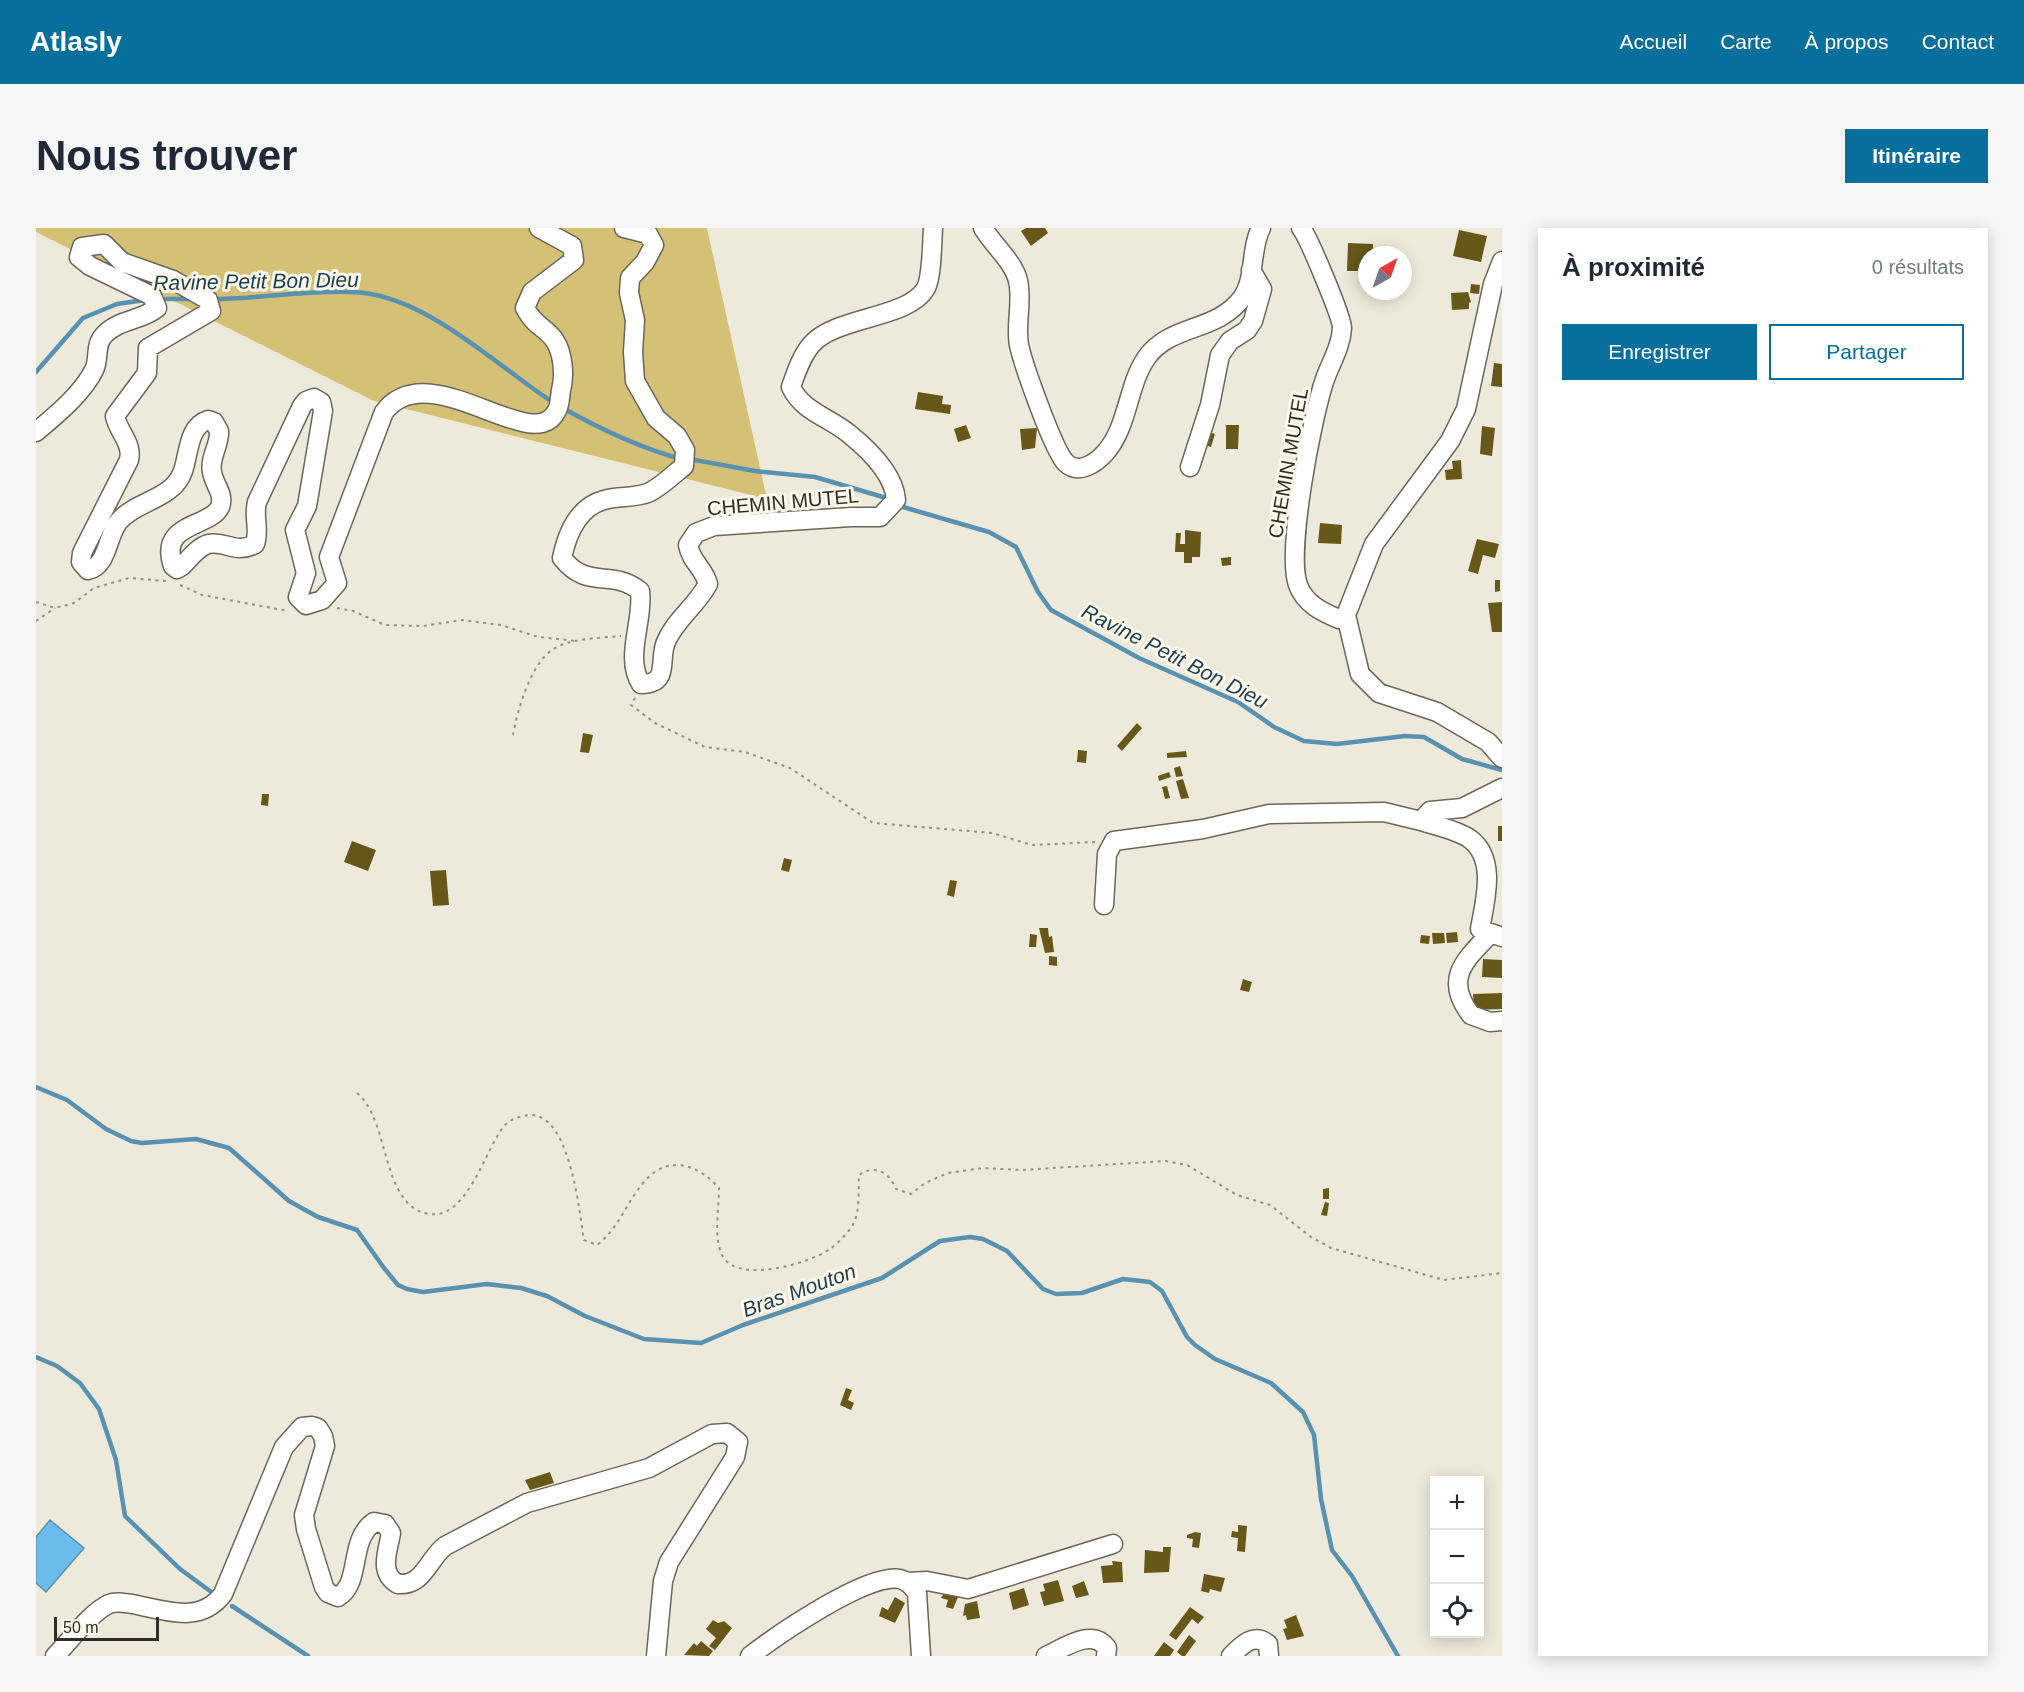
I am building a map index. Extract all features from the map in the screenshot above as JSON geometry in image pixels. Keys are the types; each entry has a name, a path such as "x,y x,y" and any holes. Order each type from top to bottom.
{"street":[{"path":"36,432 70,400 88,379 95,369 99,342 105,334 124,322 146,317 157,308 152,296 90,266 79,257 82,247 104,244 122,262 173,280 196,292 208,300 211,311 148,348 147,373 115,416 117,425 129,445 129,460 82,552 81,562 88,570 98,566 117,524 176,485 183,472 195,430 208,420 214,422 219,431 211,471 220,492 220,506 213,514 180,532 171,547 173,566 177,569 182,566 207,544 239,550 255,544 258,536 255,512 257,502 302,406 306,401 314,398 321,402 323,411 307,506 295,530 306,573 298,597 306,605 322,600 337,583 329,556 384,412 393,400 413,392 440,395 530,424 548,420 556,412 562,386 561,356 555,339 532,322 525,308 532,292 574,260 572,246 538,228"},
{"path":"624,228 648,234 654,245 645,262 630,278 629,293 635,320 633,352 635,381 656,418 677,436 685,450 684,466 649,492 632,498 604,500 588,508 573,524 565,542 562,558 572,571 590,579 619,580 640,591 641,603 636,634 634,674 641,684"},
{"name":"CHEMIN MUTEL","path":"641,684 651,684 658,678 663,668 662,649 668,637 708,584 706,575 690,558 688,545 696,533 714,526 851,517 880,518 896,500 895,488 883,468 848,433 797,400 790,387 812,344 830,330 898,308 918,298 927,287 933,228"},
{"path":"983,228 1018,281 1019,344 1055,443 1066,463 1075,468 1089,466 1106,452 1122,421 1139,372 1147,357 1159,344 1180,332 1208,324 1226,315 1242,297 1261,228"},
{"name":"CHEMIN MUTEL","path":"1301,228 1307,235 1320,272 1339,309 1342,326 1340,346 1325,380 1299,504 1295,549 1298,585 1310,604 1339,619 1346,615"},
{"path":"1502,261 1493,284 1466,409 1450,441 1374,544 1346,615 1360,674 1379,693 1437,712 1488,742 1502,758"},
{"path":"1190,467 1210,405 1221,355 1226,346 1247,330 1253,321 1262,289 1251,270"},
{"path":"1421,821 1430,811 1462,808 1502,788"},
{"path":"1104,905 1107,854 1114,841 1203,828 1269,814 1384,812 1421,821 1469,838 1480,849 1486,863 1486,892 1480,929 1496,935 1461,964 1457,973 1460,992 1471,1015 1490,1022 1502,1021"},
{"path":"55,1656 107,1605 124,1603 186,1614 204,1610 216,1603 223,1594 284,1447 302,1427 318,1428 322,1436 323,1457 304,1515 306,1529 324,1587 333,1597 338,1597 350,1582 361,1534 374,1522 385,1524 391,1533 385,1563 389,1577 398,1584 410,1583 421,1576 436,1554 445,1546 527,1503 642,1470 712,1434 727,1433 738,1442 735,1457 669,1562 663,1581 656,1656"},
{"path":"906,1582 927,1581 968,1589 1113,1544"},
{"path":"750,1656 785,1629 854,1592 882,1580 898,1578 906,1582 917,1593 921,1656"},
{"path":"1046,1656 1087,1638 1101,1641 1107,1648 1106,1656"},
{"path":"1231,1656 1251,1639 1258,1639 1268,1644 1269,1656"}],"path":[{"path":"36,621 55,608"},
{"path":"513,735 518,706 534,673 551,650 577,641 636,634"},
{"path":"641,684 632,705 655,723 705,747 745,752 790,768 873,823 992,833 1032,845 1114,841"},
{"path":"357,1093 364,1100 378,1126 398,1193 414,1207 429,1214 445,1212 459,1202 506,1124 520,1116 539,1115 553,1124 562,1146 576,1187 584,1240 597,1245 610,1235 644,1180 664,1168 685,1164 708,1176 719,1188 718,1243 724,1259 741,1270 757,1272 800,1262 830,1249 852,1227 858,1205 859,1175 867,1169 881,1170 891,1178 896,1189 911,1194 926,1183 948,1173 983,1168 1021,1170 1166,1161 1187,1166 1237,1196 1270,1204 1311,1237 1331,1248 1444,1280 1502,1274"}],"shaded area":[{"path":"36,228 707,228 767,499 374,401 36,232"}],"water":[{"path":"50,1520 84,1548 46,1592 36,1583 36,1537"}],"building":[{"path":"1026,228 1045,228 1048,233 1031,246 1021,231"},
{"path":"1459,230 1487,236 1481,262 1453,256"},
{"path":"1348,243 1373,244 1373,246 1358,246 1358,271 1347,271"},
{"path":"1471,284 1480,285 1479,294 1470,293"},
{"path":"1468,292 1471,302 1469,309 1452,310 1451,293"},
{"path":"1494,363 1502,364 1502,387 1491,386"},
{"path":"918,392 943,396 942,404 951,405 950,414 915,409"},
{"path":"966,425 971,438 958,442 954,429"},
{"path":"1226,425 1239,425 1238,449 1226,449"},
{"path":"1482,426 1495,428 1492,456 1480,454"},
{"path":"1037,428 1035,448 1022,450 1020,429"},
{"path":"1206,431 1215,434 1211,447 1202,444"},
{"path":"1461,460 1462,479 1446,480 1445,470 1453,469 1452,461"},
{"path":"1320,523 1342,525 1341,544 1318,543"},
{"path":"1185,530 1201,532 1200,557 1192,557 1192,563 1184,563 1184,552 1175,552 1176,533 1181,533 1180,544 1185,544"},
{"path":"1477,539 1499,544 1495,558 1483,555 1478,574 1468,571"},
{"path":"1231,557 1231,565 1222,566 1221,558"},
{"path":"1495,580 1500,580 1500,591 1495,592"},
{"path":"1502,602 1502,632 1492,632 1488,603"},
{"path":"1137,723 1142,728 1122,751 1117,746"},
{"path":"583,733 593,735 589,753 580,752"},
{"path":"1078,750 1087,751 1086,763 1077,762"},
{"path":"1186,751 1187,757 1167,758 1167,753"},
{"path":"1180,766 1183,776 1176,777 1174,768"},
{"path":"1169,772 1171,777 1159,781 1158,776"},
{"path":"1183,779 1189,798 1181,799 1176,781"},
{"path":"1167,786 1170,798 1165,799 1162,787"},
{"path":"262,794 269,794 268,806 261,805"},
{"path":"1498,826 1502,826 1502,841 1498,841"},
{"path":"352,841 376,850 368,871 344,862"},
{"path":"784,858 792,860 789,872 781,870"},
{"path":"446,870 449,905 433,906 430,871"},
{"path":"950,880 957,881 954,897 947,895"},
{"path":"1039,928 1048,928 1049,937 1052,936 1054,952 1045,953"},
{"path":"1457,932 1458,942 1447,943 1446,933"},
{"path":"1432,933 1444,933 1445,943 1433,944"},
{"path":"1030,934 1037,935 1036,947 1029,947"},
{"path":"1421,935 1430,936 1429,944 1420,943"},
{"path":"1049,956 1057,957 1057,966 1049,965"},
{"path":"1483,959 1502,960 1502,978 1482,977"},
{"path":"1243,979 1252,982 1249,992 1240,990"},
{"path":"1502,993 1502,1009 1474,1010 1473,994"},
{"path":"1329,1188 1329,1199 1323,1199 1323,1189"},
{"path":"1325,1202 1329,1203 1327,1216 1321,1215"},
{"path":"846,1388 852,1390 848,1400 854,1403 851,1410 840,1405"},
{"path":"550,1472 554,1483 530,1490 525,1480"},
{"path":"1238,1525 1247,1526 1245,1552 1237,1551 1238,1538 1231,1537 1232,1531 1238,1532"},
{"path":"1195,1532 1201,1533 1199,1548 1192,1547 1193,1539 1187,1538 1187,1535"},
{"path":"1163,1547 1171,1547 1169,1572 1144,1573 1145,1550 1163,1552"},
{"path":"1112,1561 1122,1562 1123,1582 1103,1583 1101,1566 1113,1565"},
{"path":"1204,1574 1225,1578 1221,1592 1210,1589 1209,1593 1201,1591"},
{"path":"1058,1580 1064,1601 1044,1606 1040,1592 1045,1591 1043,1584"},
{"path":"1084,1581 1089,1595 1076,1598 1072,1586"},
{"path":"1024,1588 1029,1605 1013,1610 1009,1593"},
{"path":"944,1593 958,1597 953,1609 946,1607 948,1600 941,1598"},
{"path":"895,1597 905,1603 895,1623 879,1616 882,1607 888,1610"},
{"path":"977,1601 980,1618 967,1620 966,1615 963,1616 965,1604"},
{"path":"1190,1607 1204,1617 1198,1624 1192,1619 1176,1640 1169,1635"},
{"path":"1296,1615 1304,1636 1287,1640 1283,1629 1287,1628 1284,1620"},
{"path":"713,1620 718,1623 724,1621 732,1628 715,1650 709,1646 716,1638 706,1629"},
{"path":"1189,1635 1196,1641 1185,1656 1182,1656 1177,1652"},
{"path":"701,1641 713,1651 709,1656 684,1655 694,1643 697,1646"},
{"path":"1164,1642 1174,1650 1170,1656 1154,1656"}],"waterway":[{"name":"Ravine Petit Bon Dieu","path":"213,299 334,292 378,295 405,304 432,318 483,351 554,403"},
{"name":"Ravine Petit Bon Dieu","path":"159,299 193,299"},
{"name":"Ravine Petit Bon Dieu","path":"36,372 83,318 117,304 145,300"},
{"name":"Ravine Petit Bon Dieu","path":"561,407 618,436 677,458"},
{"name":"Ravine Petit Bon Dieu","path":"695,460 755,471 815,477 883,497"},
{"name":"Ravine Petit Bon Dieu","path":"903,507 989,532 1016,547 1038,592 1051,610 1139,658 1238,702 1274,727 1304,741 1337,744 1405,736 1424,737 1462,759 1502,770"},
{"name":"Bras Mouton","path":"36,1087 67,1100 106,1129 131,1141 142,1143 196,1139 229,1148 289,1201 318,1217 357,1230 398,1285 407,1289 423,1292 487,1284 521,1288 547,1296 585,1316 644,1339 701,1343 743,1325 882,1278 940,1241 970,1237 983,1239 1007,1251 1043,1289 1056,1294 1082,1293 1123,1279 1150,1282 1162,1291 1187,1337 1195,1345 1215,1359 1271,1383 1303,1412 1314,1435 1321,1499 1332,1550 1352,1576 1398,1656"},
{"path":"36,1357 57,1366 80,1383 99,1409 116,1460 125,1516 180,1569 210,1591"},
{"path":"232,1606 308,1656"}]}
